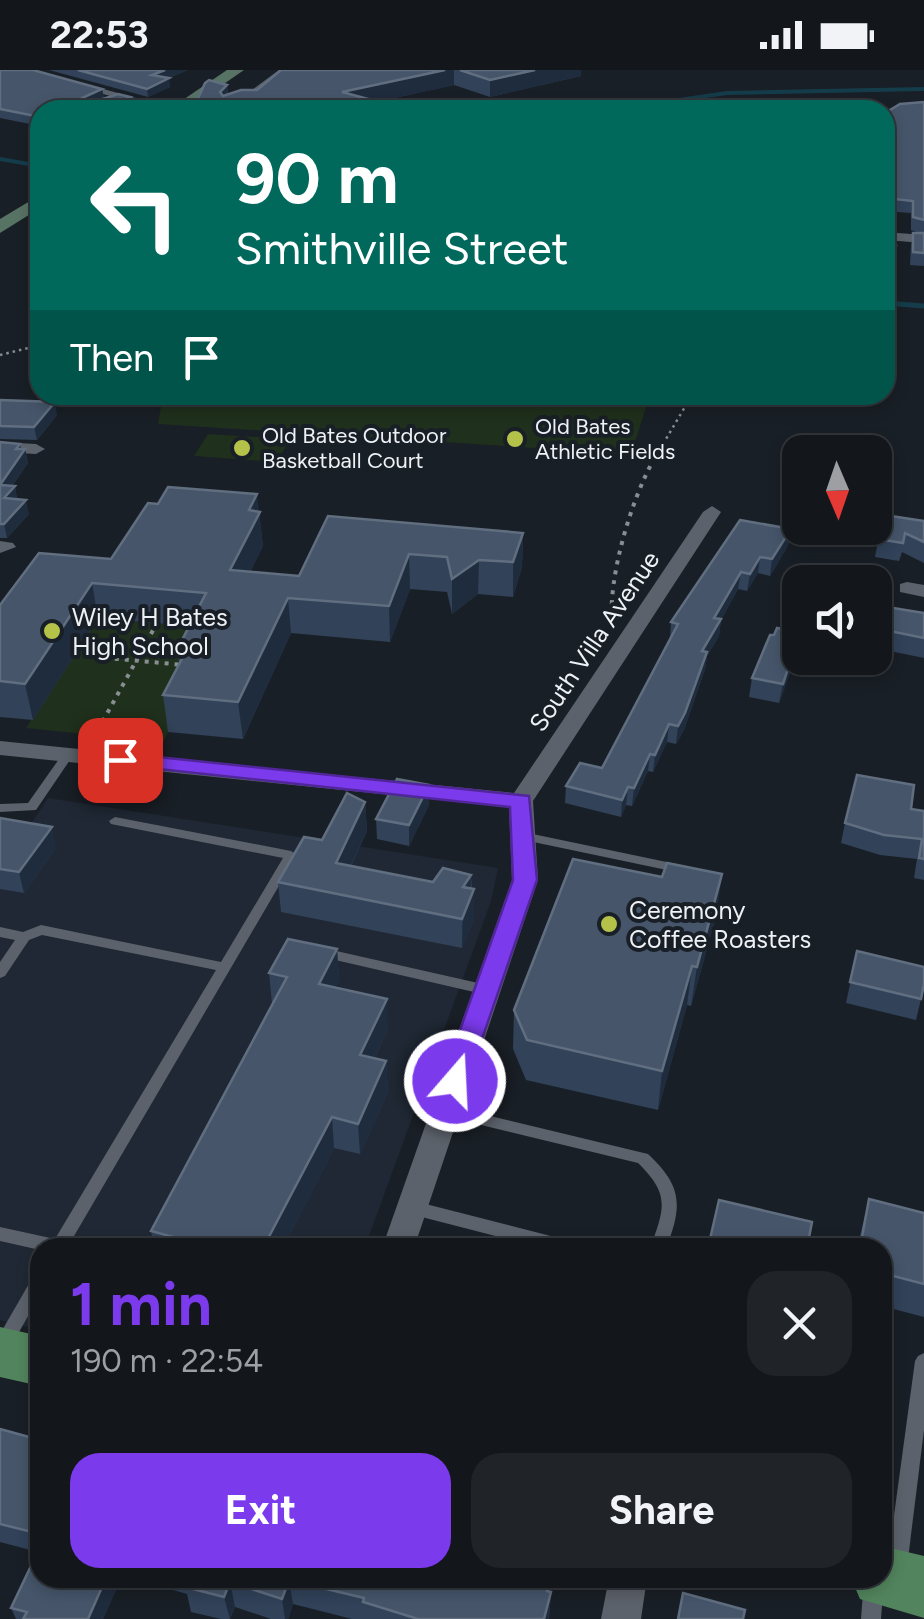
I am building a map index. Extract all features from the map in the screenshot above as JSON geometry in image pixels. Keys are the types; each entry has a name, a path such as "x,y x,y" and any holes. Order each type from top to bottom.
{"main road":[{"path":"190,100 237,70"},
{"path":"0,227 30,207"},
{"path":"0,1351 30,1358"}],"street":[{"path":"23,70 137,100"},
{"path":"895,237 924,239"},
{"path":"0,446 36,449"},
{"name":"South Villa Avenue","path":"521,801 712,512"},
{"path":"0,748 521,801 525,880 402,1238"},
{"path":"621,1619 626,1588"}],"lane":[{"path":"242,100 282,70"},
{"path":"112,100 122,96"},
{"path":"0,808 32,807 76,755"},
{"path":"64,1238 291,854 115,821"},
{"path":"523,836 693,872"},
{"path":"0,973 24,937 41,930 224,967"},
{"path":"0,932 24,937"},
{"path":"307,950 487,990"},
{"path":"445,1111 643,1158 666,1178 672,1204 661,1238"},
{"path":"412,1208 530,1238"},
{"path":"0,1234 30,1241"},
{"path":"0,1351 30,1298"},
{"path":"892,1569 924,1361"}],"path":[{"path":"0,354 30,347"},
{"path":"622,650 609,616 632,510 641,482 686,405"},
{"path":"76,755 157,623"},
{"path":"75,655 192,666"}],"shaded area":[{"path":"48,798 498,868 491,901 368,1238 30,1238 30,1328 0,1320 0,819 31,824"}],"green space":[{"name":"Old Bates Athletic Fields","path":"161,405 647,405 631,454 158,424"},
{"name":"Old Bates Outdoor Basketball Court","path":"208,434 290,439 277,462 194,456"},
{"path":"98,618 221,629 163,742 26,728"}],"building":[{"path":"0,70 33,70 102,89 83,100 30,100 30,115 0,109"},
{"path":"78,70 165,70 152,75 169,78 147,89"},
{"path":"281,70 445,70 342,92 372,100 197,100 209,80 227,85 220,92 223,96 257,90"},
{"path":"460,70 535,70 490,80"},
{"path":"118,94 130,97 124,100 99,100"},
{"path":"924,102 924,220 913,217 913,201 895,199 895,107"},
{"path":"913,233 924,233 924,253 913,252"},
{"path":"0,400 52,405 34,427 0,426"},
{"path":"0,442 20,444 16,449 25,449 0,485"},
{"path":"0,485 15,486 4,498 26,500 4,524 0,524"},
{"path":"168,487 257,494 249,510 260,512 230,570 299,576 328,516 523,533 513,562 479,560 452,579 447,557 409,554 389,606 288,598 238,702 163,695 186,651 177,650 206,593 92,583 25,684 0,681 0,605 39,553 111,559 148,503 158,504"},
{"path":"892,516 924,521 924,542 905,533 903,543 892,541"},
{"path":"740,520 782,527 782,543 772,559 760,557 750,574 741,572 714,618 721,619 702,651 707,652 685,713 678,726 669,724 634,788 628,787 622,800 566,786 580,763 602,768 678,624 671,622"},
{"path":"892,608 924,613 924,638 892,631"},
{"path":"777,628 782,629 782,675 786,675 783,684 752,678 770,635"},
{"path":"857,775 914,785 911,809 924,811 924,859 919,858 922,839 884,835 845,823"},
{"path":"397,779 429,785 409,825 376,819"},
{"path":"347,793 365,802 336,863 433,882 443,868 471,875 463,887 474,889 462,919 278,882 304,837 322,840"},
{"path":"0,818 52,827 19,872 0,869"},
{"path":"573,859 662,877 667,863 722,874 697,967 692,966 662,1071 527,1040 514,1010"},
{"path":"288,939 337,949 319,984 387,999 360,1055 386,1061 358,1124 332,1117 268,1238 177,1238 151,1231 287,977 269,973"},
{"path":"857,951 924,967 921,999 850,982"},
{"path":"869,1199 924,1213 924,1284 892,1276 892,1238 862,1238"},
{"path":"719,1200 812,1222 809,1238 710,1238"},
{"path":"0,1429 30,1437 30,1532 0,1524"},
{"path":"30,1568 30,1588 102,1588 88,1619 23,1619 27,1612 11,1608"},
{"path":"189,1588 228,1588 224,1597"},
{"path":"248,1588 286,1588 282,1599"},
{"path":"322,1588 548,1588 551,1592 544,1619 418,1619 363,1602 364,1598"},
{"path":"683,1593 745,1610 743,1619 678,1619"}],"waterway":[{"path":"679,100 727,93 924,89"},
{"path":"0,159 30,164"},
{"path":"895,304 924,306"}],"place":[{"name":"Old Bates Athletic Fields","path":"515,439"},
{"name":"Old Bates Outdoor Basketball Court","path":"242,448"},
{"name":"Wiley H Bates High School","path":"52,631"},
{"name":"Ceremony Coffee Roasters","path":"609,924"}],"route":[{"path":"120,760 521,801 525,880 455,1081"}]}
